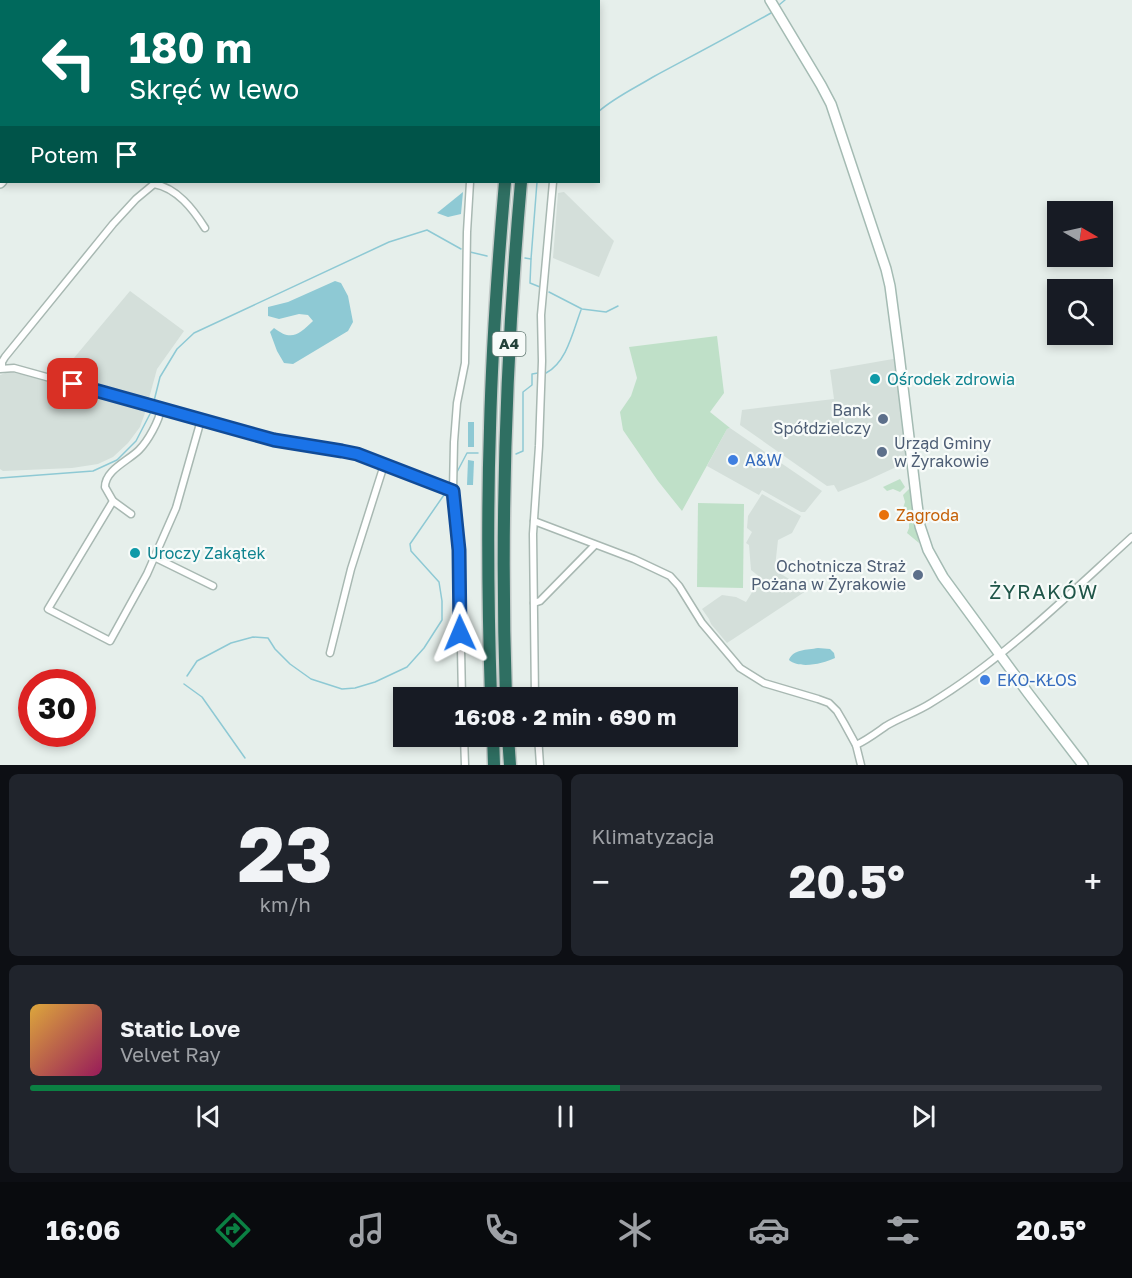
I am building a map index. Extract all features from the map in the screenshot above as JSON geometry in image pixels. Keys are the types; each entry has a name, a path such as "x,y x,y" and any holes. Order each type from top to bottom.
{"highway":[{"name":"A4","path":"491,687 488,598 490,415 505,183"},
{"name":"A4","path":"506,687 504,510 506,426 521,183"},
{"path":"493,747 494,765"},
{"path":"509,747 510,765"}],"street":[{"path":"770,0 831,104 886,269 920,526 926,544 948,585 1083,765"},
{"path":"462,687 459,550 453,491 457,403 465,363 470,183"},
{"path":"535,687 534,521 542,362 541,315 553,183"},
{"path":"206,228 178,195 165,186 154,184 136,199 113,224 5,357 1,369 14,368 274,440 363,456 453,491"},
{"path":"131,514 113,501 105,487 107,478 142,447 160,417 161,409"},
{"path":"113,501 48,609 110,641 147,574 176,508 201,420"},
{"path":"330,653 351,569 384,465"},
{"path":"534,521 670,576 679,586 702,623 740,668 764,683 829,703 837,711 856,745 861,765"},
{"path":"856,745 886,726 931,704 1000,654 1132,537"},
{"path":"534,603 540,601 595,545"},
{"path":"154,557 213,586"},
{"path":"464,747 465,765"},
{"path":"539,747 540,765"}],"shaded area":[{"path":"564,192 614,241 599,277 553,258 558,193"},
{"path":"130,291 184,331 157,369 148,402 58,377"},
{"path":"896,360 907,461 899,468 894,468 838,492 834,485 827,486 740,425 742,410 834,399 830,370"},
{"path":"8,372 146,410 140,427 128,443 113,457 98,464 72,468 3,471 0,469 0,375"},
{"path":"730,428 822,491 805,512 801,512 762,490 759,495 707,466 727,429"},
{"path":"762,494 801,516 792,533 778,540 775,567 781,574 798,582 806,591 727,643 702,609 722,595 736,597 746,602 761,578 751,570 749,545 746,543 752,532 747,528 748,516"}],"green space":[{"path":"717,336 724,393 710,412 730,428 727,429 682,511 623,430 620,412 631,396 637,378 629,347"},
{"path":"900,479 905,487 900,492 893,489 887,491 883,487"},
{"path":"910,488 913,513 909,514 903,508 905,502 903,495"},
{"path":"698,503 744,504 743,588 697,587"},
{"path":"914,516 919,543 907,533 909,517"}],"water":[{"path":"463,192 461,214 448,217 437,213"},
{"path":"335,281 341,283 348,296 353,322 348,331 293,364 284,363 270,332 274,328 286,335 295,335 313,321 308,315 299,314 279,319 268,316 268,307 288,302"},
{"path":"468,422 474,422 474,447 468,447"},
{"path":"468,460 474,461 473,485 467,485"},
{"path":"818,648 830,649 835,658 811,665 793,663 789,660 797,652"}],"waterway":[{"path":"779,5 785,0"},
{"path":"600,111 618,97 653,77 771,13"},
{"path":"531,259 537,183"},
{"path":"154,401 160,377 177,349 194,333 389,242 427,230 461,249"},
{"path":"470,252 487,256"},
{"path":"525,258 531,259 530,283 540,287"},
{"path":"549,292 582,309 606,312 618,306"},
{"path":"546,373 564,354 581,310"},
{"path":"516,454 523,451 523,392 532,385 532,374 538,373"},
{"path":"0,478 93,471 117,460 136,441 152,410"},
{"path":"457,472 467,453 478,453"},
{"path":"187,676 197,661 231,643 253,637 268,638 290,664 311,679 342,689 375,682 407,667 424,648 442,620 439,582 411,551 410,544 446,492"},
{"path":"184,684 202,697 245,758"}],"place":[{"name":"Ośrodek zdrowia","path":"875,379"},
{"name":"Bank Spółdzielczy","path":"883,419"},
{"name":"Urząd Gminy w Żyrakowie","path":"882,452"},
{"name":"A&W","path":"733,460"},
{"name":"Zagroda","path":"884,515"},
{"name":"Uroczy Zakątek","path":"135,553"},
{"name":"Ochotnicza Straż Pożana w Żyrakowie","path":"918,575"},
{"name":"EKO-KŁOS","path":"985,680"}],"district":[{"name":"ŻYRAKÓW","path":"1044,592"}],"route":[{"path":"73,384 274,440 357,454 453,491 459,550 460,633"}]}
